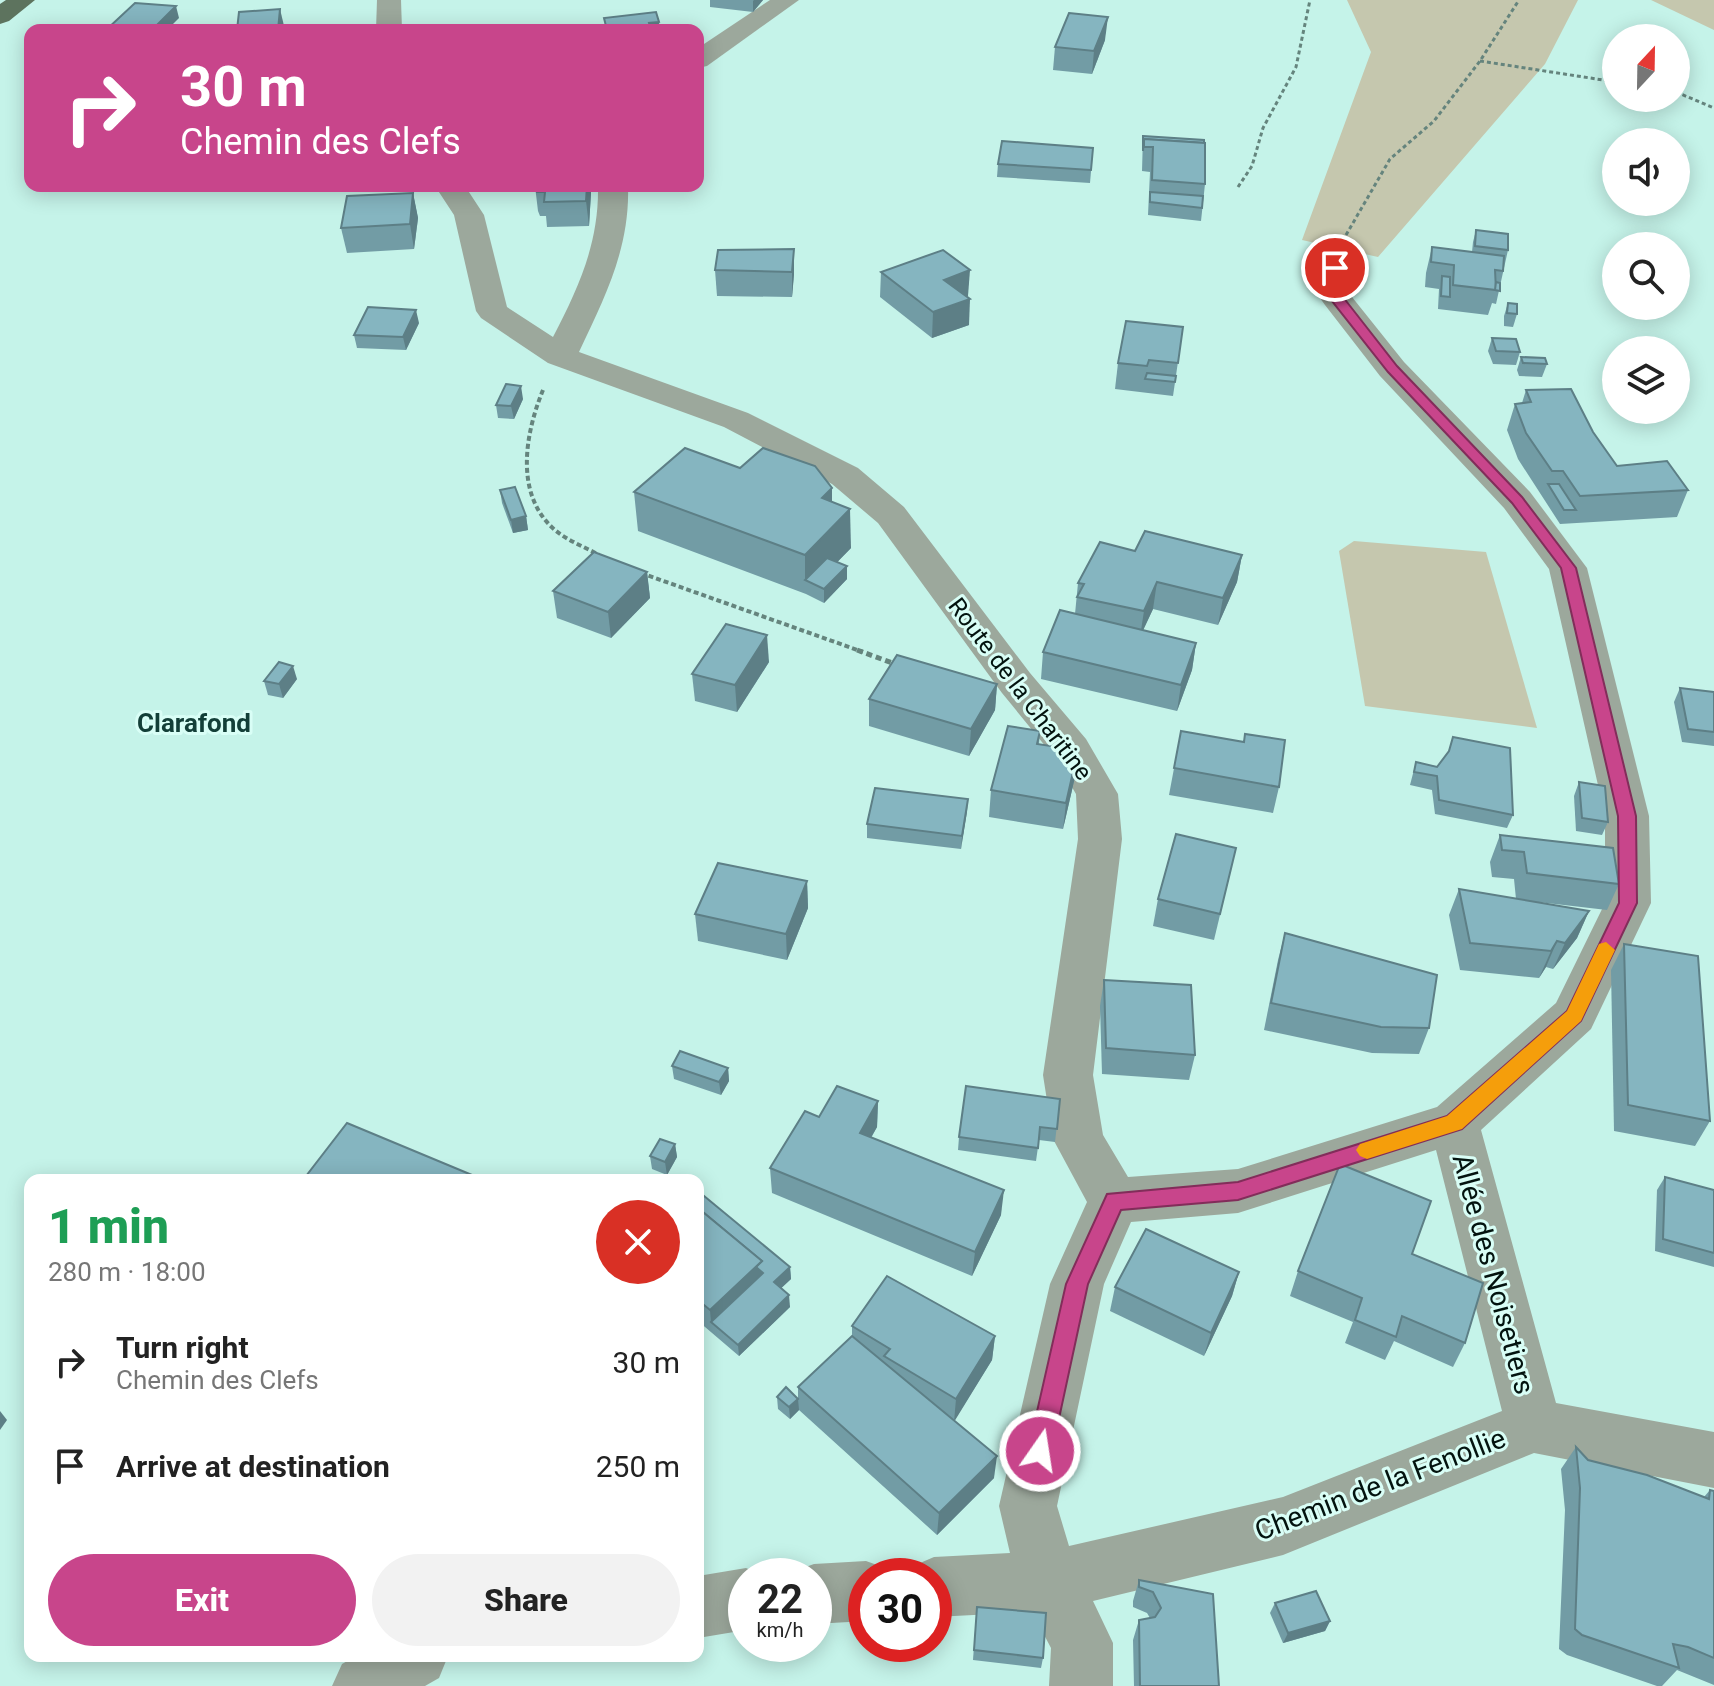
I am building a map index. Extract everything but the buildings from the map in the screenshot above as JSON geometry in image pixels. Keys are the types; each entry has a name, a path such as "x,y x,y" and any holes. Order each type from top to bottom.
{"main road":[{"path":"0,16 23,0"}],"street":[{"path":"389,0 389,24"},
{"path":"704,56 787,0"},
{"name":"Route de la Charitine","path":"454,192 469,215 492,311 560,356 736,420 845,476 891,515 1016,683 1071,749 1097,794 1100,839 1068,1075 1078,1139 1114,1201"},
{"path":"560,356 609,255 616,217 614,192"},
{"path":"1081,1686 1082,1643 1048,1581 1028,1506 1077,1284 1114,1201 1238,1191 1454,1123 1574,1016 1628,903 1627,816 1568,568 1517,500 1392,369 1336,298 1335,268"},
{"name":"Allée des Noisetiers","path":"1454,1123 1534,1426"},
{"name":"Chemin de la Fenollie","path":"952,1586 1048,1581 1283,1526 1534,1426 1714,1460"},
{"path":"704,1606 728,1602"},
{"path":"364,1686 406,1662"}],"path":[{"path":"1238,187 1252,166 1263,128 1296,67 1310,0"},
{"path":"1335,268 1351,222 1390,159 1434,121 1480,61 1519,0"},
{"path":"1480,61 1602,80"},
{"path":"1690,98 1714,108"},
{"path":"560,356 536,405 527,437 527,490 552,527 601,556"},
{"path":"630,568 905,668"}],"green space":[{"path":"1347,0 1578,0 1545,64 1378,257 1302,240 1371,52"},
{"path":"1651,0 1714,0 1714,30"},
{"path":"1354,541 1486,552 1537,728 1365,706 1339,551"}],"slow traffic":[{"path":"1367,1150 1454,1123 1574,1016 1606,950"}],"district":[{"name":"Clarafond","path":"194,723"}],"route":[{"path":"1040,1451 1077,1284 1114,1201 1238,1191 1454,1123 1574,1016 1628,903 1627,816 1568,568 1517,500 1392,369 1336,298 1335,268"}]}
